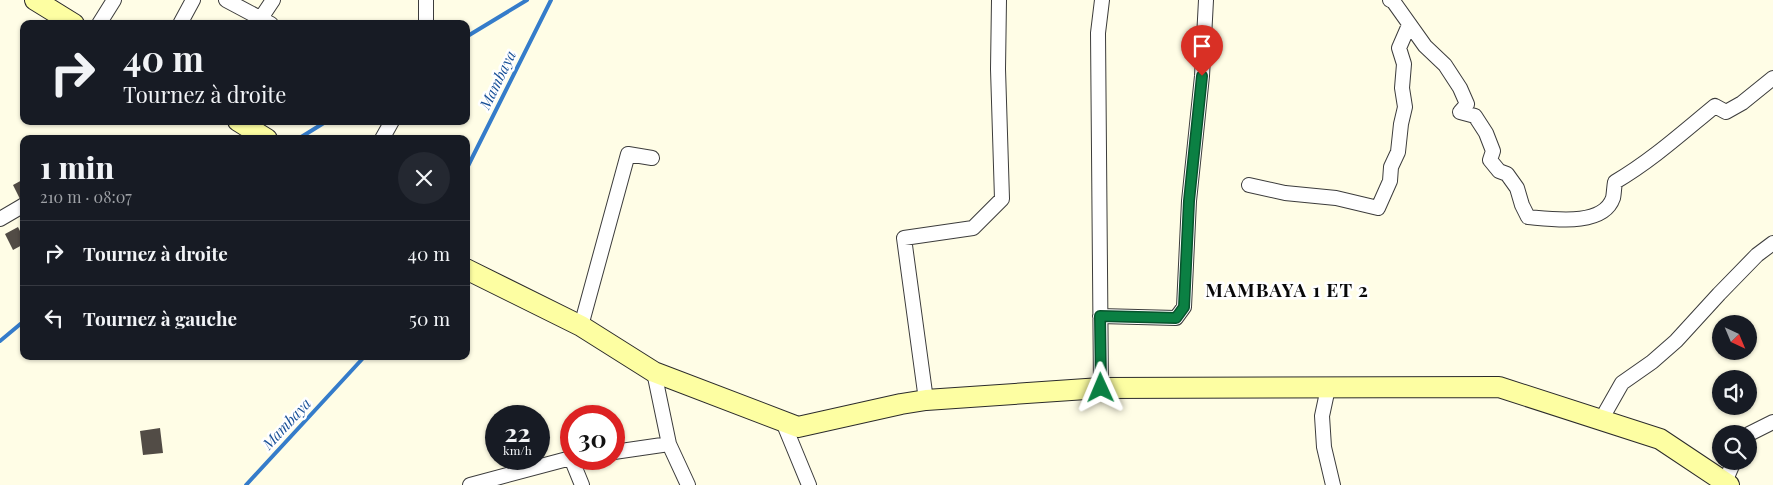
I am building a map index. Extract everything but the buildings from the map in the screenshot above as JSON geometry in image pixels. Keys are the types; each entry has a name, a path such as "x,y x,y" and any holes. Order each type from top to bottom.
{"street":[{"path":"35,0 68,20"},
{"path":"102,20 114,0"},
{"path":"182,20 193,0"},
{"path":"226,0 264,20"},
{"path":"266,20 273,0"},
{"path":"426,0 426,20"},
{"path":"926,400 904,238 974,228 1002,199 998,69 999,0"},
{"path":"1101,388 1098,34 1102,0"},
{"path":"1100,316 1176,318 1184,307 1189,201 1202,76 1206,0"},
{"path":"1390,0 1425,46 1445,65 1460,88 1467,104 1460,112 1475,116 1486,133 1493,151 1490,160 1499,171 1507,174 1517,188 1522,206 1528,217 1583,219 1603,212 1613,198 1614,182 1632,172 1669,145 1715,106 1726,112 1742,103 1773,78"},
{"path":"1249,184 1285,193 1336,198 1378,208 1390,181 1391,167 1398,152 1405,107 1402,88 1404,64 1399,48 1409,25"},
{"path":"244,125 261,135"},
{"path":"580,326 628,154 652,158"},
{"path":"0,219 20,208"},
{"path":"1601,420 1622,383 1652,362 1676,341 1751,261 1773,243"},
{"path":"470,271 580,326 654,372 798,427 926,400 1101,388 1499,388 1660,439 1727,483 1731,470"},
{"path":"654,372 669,444 688,485"},
{"path":"1328,388 1322,416 1324,447 1333,485"},
{"path":"783,422 809,485"},
{"path":"1757,430 1773,422"},
{"path":"625,450 669,444"},
{"path":"472,485 560,461"},
{"path":"576,470 582,485"}],"waterway":[{"path":"470,35 527,0"},
{"name":"Mambaya","path":"470,162 551,0"},
{"path":"304,135 321,125"},
{"path":"0,341 20,324"},
{"name":"Mambaya","path":"246,485 361,360"}],"district":[{"name":"MAMBAYA 1 ET 2","path":"1287,290"}],"route":[{"path":"1101,388 1100,316 1176,318 1184,307 1189,201 1202,76"}]}
